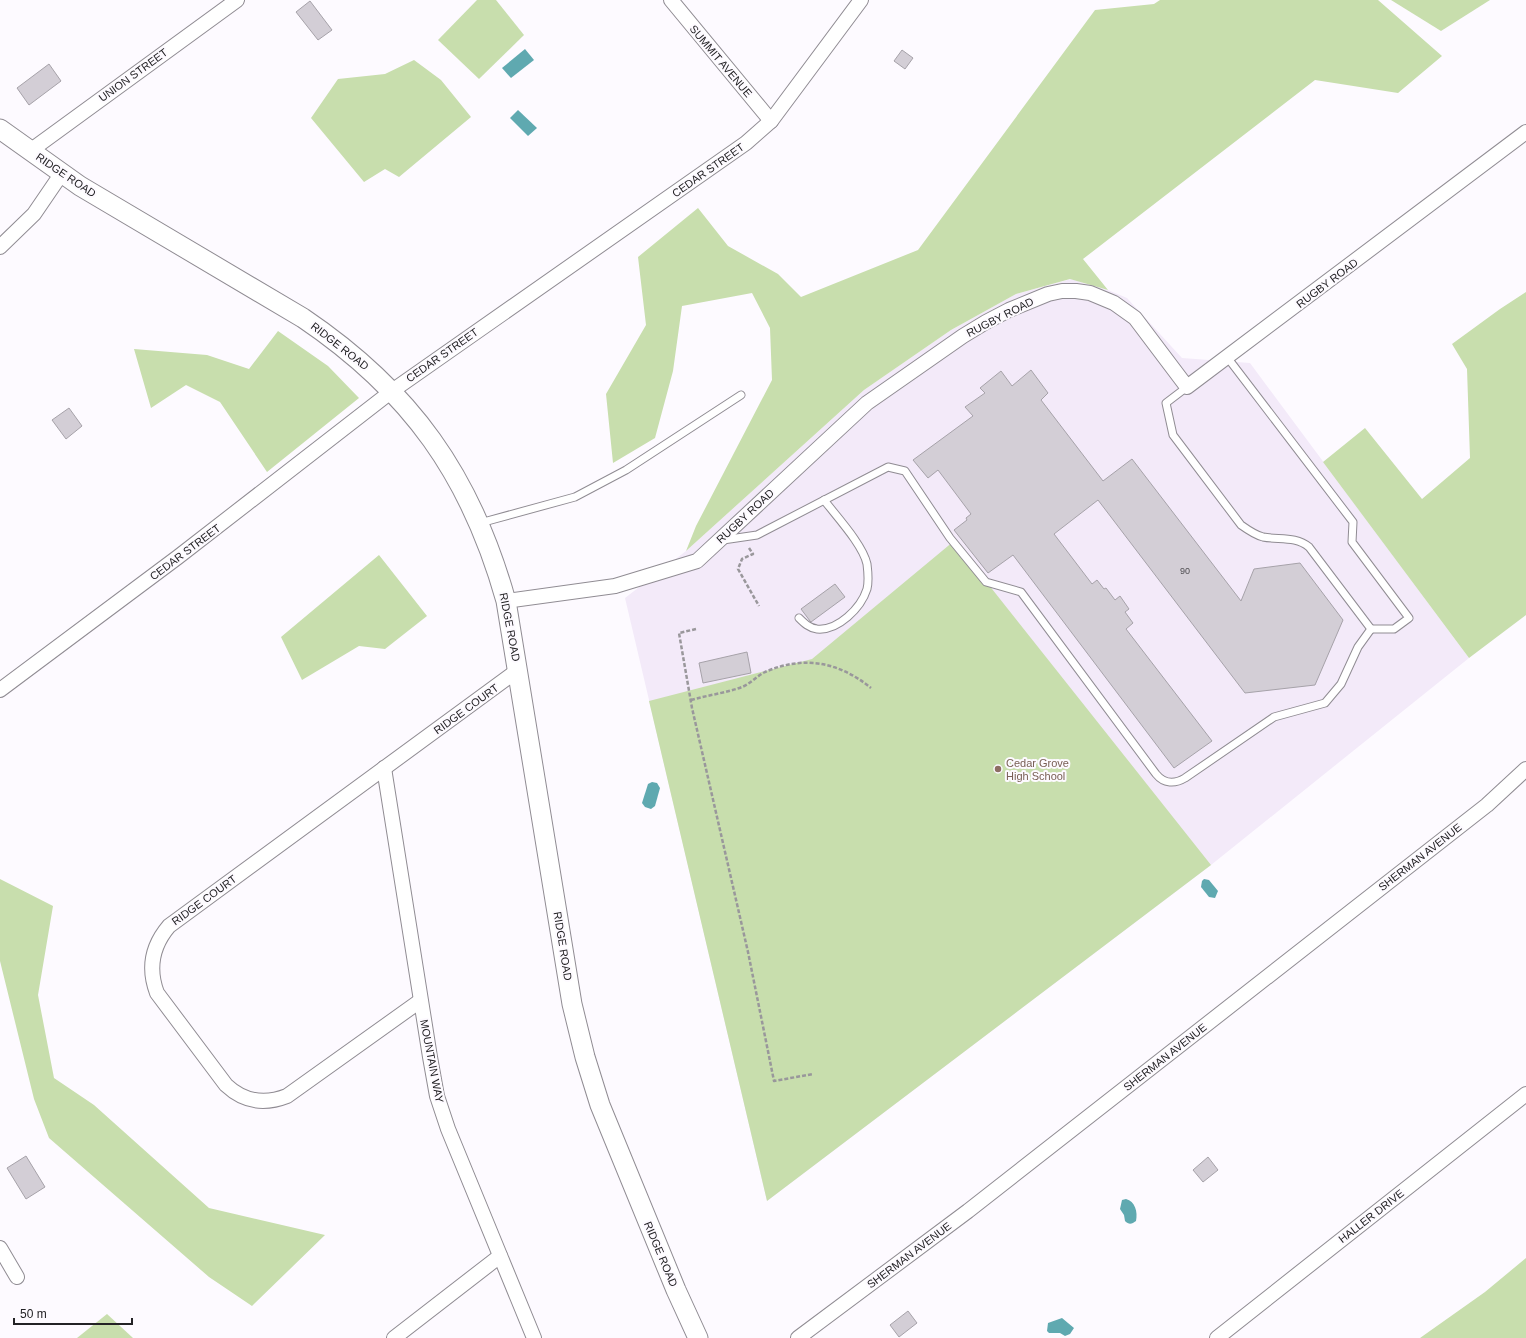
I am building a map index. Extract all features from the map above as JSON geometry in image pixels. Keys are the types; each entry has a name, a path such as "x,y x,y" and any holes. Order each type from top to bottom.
{"main road":[{"name":"RIDGE ROAD","path":"0,129 80,186 303,318 350,352 392,391 426,431 441,453 468,499 480,523 498,571 506,601 572,1004 585,1056 600,1105 673,1283 698,1338"}],"street":[{"name":"UNION STREET","path":"30,151 237,0"},
{"name":"SUMMIT AVENUE","path":"671,0 771,121"},
{"name":"CEDAR STREET","path":"0,690 178,557 392,391 746,143 771,121 861,0"},
{"name":"RUGBY ROAD","path":"506,601 615,586 697,561 868,403 963,336 986,322 1009,310 1048,294 1062,291 1076,291 1090,293 1114,302 1135,318 1187,387 1526,132"},
{"path":"0,247 34,214 62,174"},
{"name":"RIDGE COURT","path":"420,1001 287,1096 268,1101 258,1101 240,1096 226,1085 157,993 152,976 152,958 158,940 169,926 518,670"},
{"name":"MOUNTAIN WAY","path":"384,768 420,1001 437,1096 448,1129 534,1338"},
{"name":"SHERMAN AVENUE","path":"798,1338 981,1201 1487,805 1526,768"},
{"name":"HALLER DRIVE","path":"1217,1338 1526,1094"},
{"path":"0,1248 17,1277"},
{"path":"394,1338 500,1256"}],"lane":[{"path":"1227,358 1353,522 1352,542 1409,618 1394,629 1371,629"},
{"path":"1187,387 1166,402 1173,435 1236,520 1255,534 1263,537 1297,540 1309,547 1371,629"},
{"path":"480,523 575,497 626,470 741,395"},
{"path":"719,540 757,535 888,467 905,471 950,538 986,582 1021,592 1156,774 1168,782 1174,783 1185,778 1274,717 1325,703 1341,684 1358,647 1371,629"},
{"path":"799,618 806,626 816,629 828,628 841,621 852,612 867,589 868,575 864,553 824,500"}],"path":[{"path":"750,549 754,554 742,559 738,569 759,606"},
{"path":"696,629 679,633 691,700 748,952 774,1081 813,1074"},
{"path":"691,700 743,686 763,673 776,667 803,662 831,665 859,678 871,688"}],"shaded area":[{"name":"Cedar Grove High School","path":"1071,279 1108,290 1127,298 1182,358 1250,363 1469,658 1211,865 767,1201 625,598 686,551 864,390 951,330 1016,294"}],"green space":[{"path":"477,0 496,0 524,35 479,79 438,40"},
{"path":"1160,0 1378,0 1442,56 1398,93 1315,80 1083,259 1108,290 1070,279 1016,294 951,330 864,390 686,551 696,526 772,380 770,328 752,293 682,306 673,371 655,438 613,463 606,394 646,325 638,257 698,208 728,246 778,274 801,297 918,250 1095,10 1154,4"},
{"path":"1391,0 1490,0 1441,31"},
{"path":"414,60 441,80 471,117 399,177 385,169 364,182 311,118 338,79 385,74"},
{"path":"1526,292 1526,615 1469,658 1323,462 1365,428 1422,499 1470,458 1467,369 1452,344"},
{"path":"278,331 328,366 359,398 267,472 220,402 186,385 151,408 134,349 207,355 249,369"},
{"path":"954,541 1211,865 767,1201 649,701 812,659"},
{"path":"379,555 427,616 385,649 359,646 302,680 281,637"},
{"path":"0,879 53,906 38,995 54,1078 94,1105 209,1208 325,1235 252,1306 209,1277 49,1138 34,1099 0,961"},
{"path":"1526,1258 1526,1338 1420,1338 1485,1292"},
{"path":"107,1314 133,1338 77,1338"}],"water":[{"path":"525,49 534,60 511,78 502,68"},
{"path":"518,110 537,128 528,136 510,118"},
{"path":"652,782 657,783 660,788 655,806 651,809 645,807 642,803 648,784"},
{"path":"1204,879 1209,880 1218,891 1215,898 1209,897 1201,887"},
{"path":"1126,1199 1134,1204 1137,1214 1136,1221 1129,1224 1125,1221 1124,1215 1120,1209 1122,1200"},
{"path":"1062,1318 1074,1328 1070,1334 1065,1336 1060,1333 1049,1333 1047,1331 1048,1323"}],"building":[{"path":"310,1 332,30 318,40 296,12"},
{"path":"902,50 913,58 905,69 894,61"},
{"path":"49,64 61,81 29,105 17,88"},
{"path":"1031,370 1048,393 1041,400 1103,481 1132,459 1241,601 1254,569 1300,563 1343,620 1315,685 1245,693 1098,500 1054,534 1092,584 1097,580 1104,589 1106,588 1115,600 1120,596 1129,609 1125,612 1133,623 1126,629 1212,741 1174,768 1013,555 988,573 954,530 967,520 966,518 971,514 938,470 928,478 913,460 973,416 965,407 985,393 980,388 1001,371 1012,386"},
{"path":"69,408 82,426 66,439 52,420"},
{"path":"835,584 845,597 811,622 801,609"},
{"path":"747,652 751,673 703,683 699,663"},
{"path":"26,1156 45,1187 26,1199 7,1168"},
{"path":"1208,1157 1218,1170 1203,1182 1193,1170"},
{"path":"908,1311 917,1323 899,1337 890,1325"}],"place":[{"name":"Cedar Grove High School","path":"998,769"}]}
